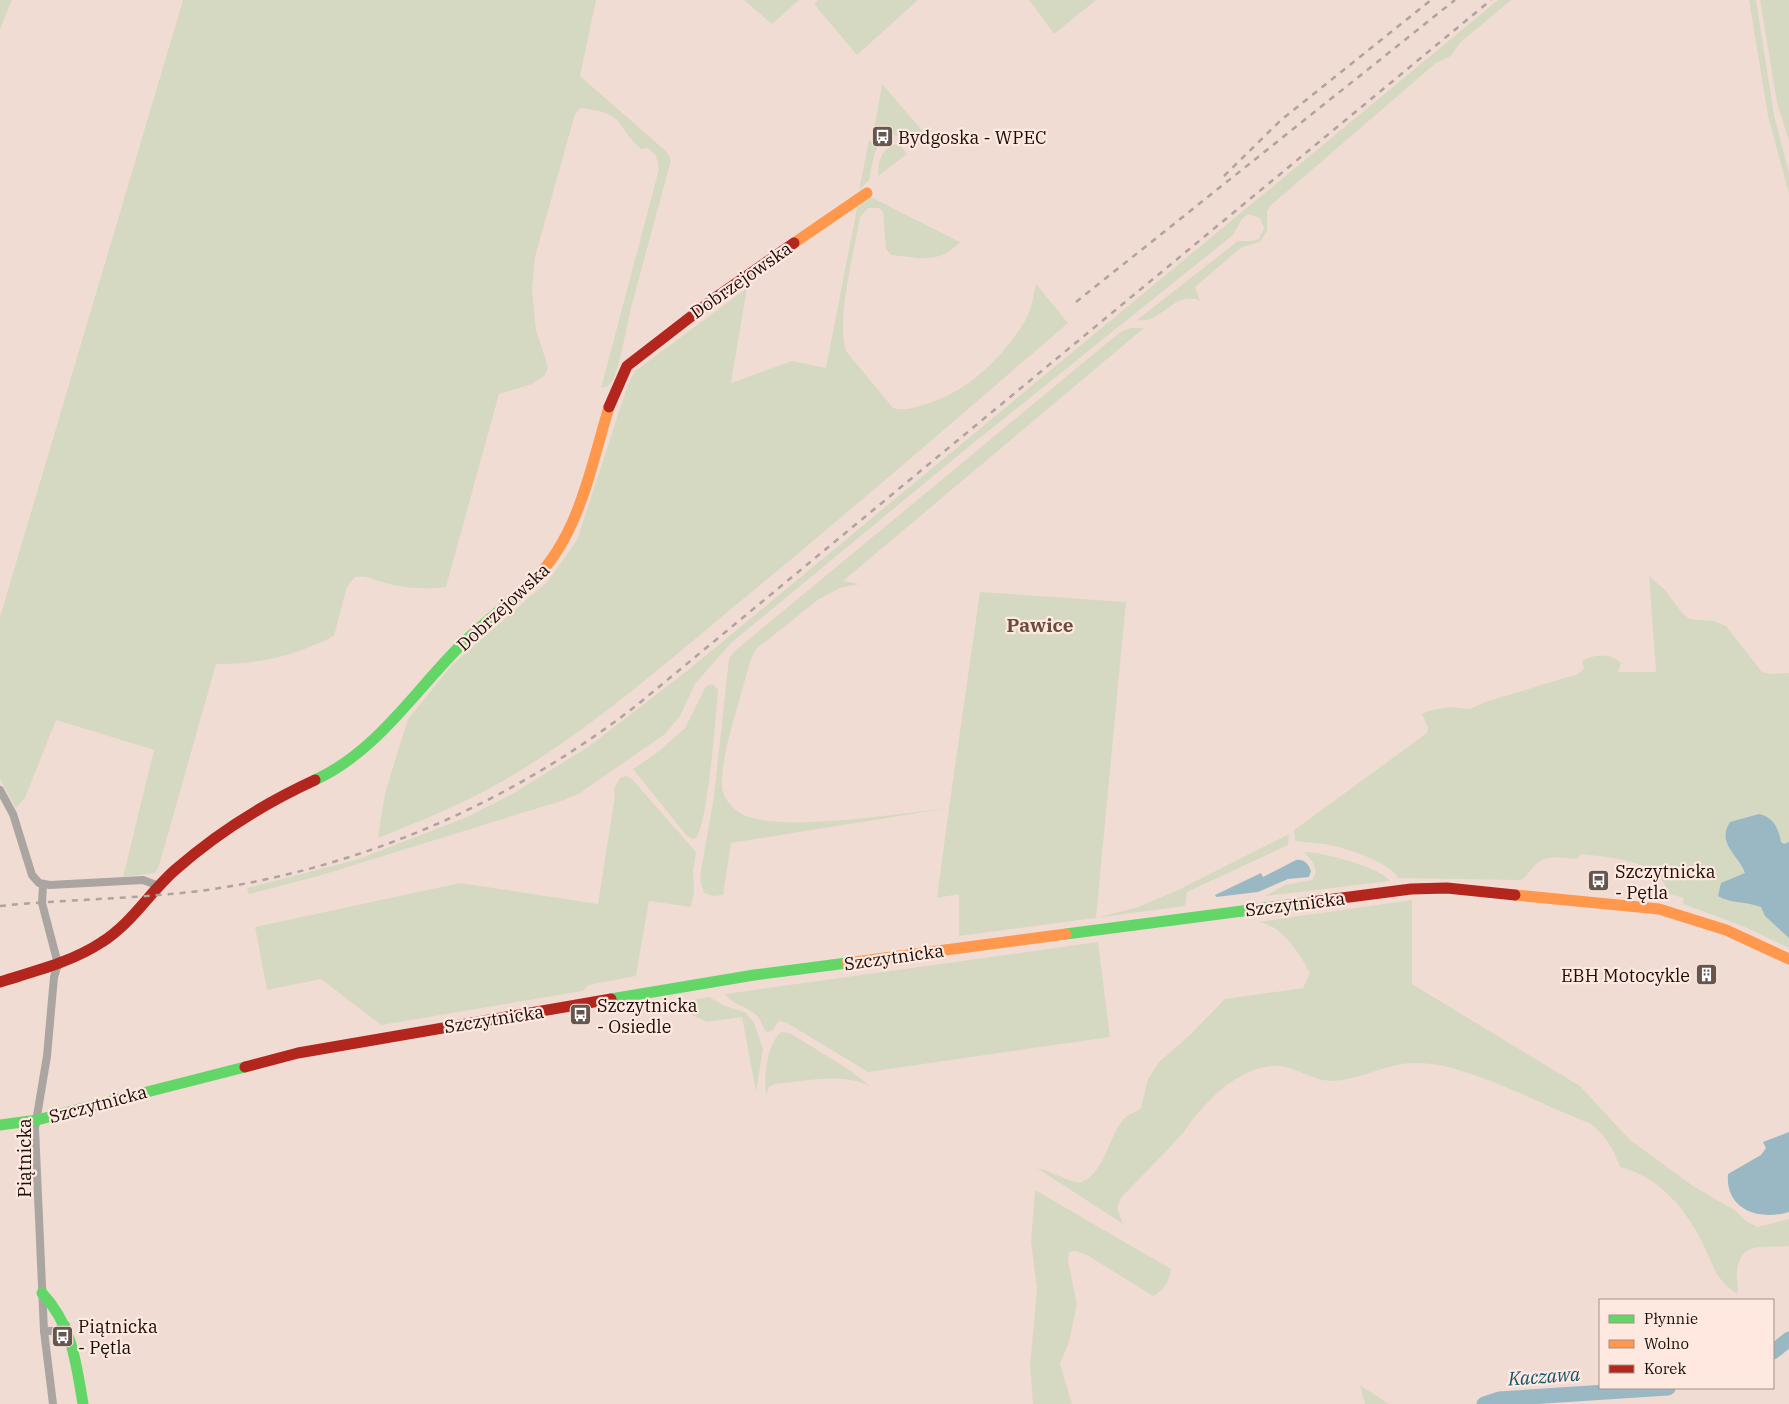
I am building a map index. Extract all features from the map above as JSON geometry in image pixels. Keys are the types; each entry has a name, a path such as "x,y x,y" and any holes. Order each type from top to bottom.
{"street":[{"name":"Dobrzejowska","path":"0,982 58,964 104,942 114,934 174,871 215,837 285,794 337,770 368,744 460,645 542,574 553,560 574,522 613,395 627,366 715,298 866,193"},
{"path":"0,790 13,814 32,875 43,885 143,880 159,886"},
{"name":"Piątnicka","path":"43,885 42,903 58,964 54,977 47,1056 35,1128 44,1331 53,1404"},
{"name":"Szczytnicka","path":"0,1126 37,1120 298,1053 343,1044 754,975 1411,889 1447,888 1660,909 1724,928 1789,959"},
{"path":"42,1293 61,1313 74,1346 83,1404"},
{"path":"44,1331 55,1331 66,1325"}],"green space":[{"path":"0,0 12,0 0,29"},
{"path":"183,0 596,0 580,76 667,152 671,160 631,308 620,359 614,378 608,386 601,388 659,169 656,156 648,148 641,149 613,117 596,110 581,108 575,114 535,257 532,289 536,330 548,367 545,375 532,384 499,394 446,587 406,587 365,577 355,577 347,587 334,636 306,649 277,658 247,663 216,664 159,866 155,873 123,877 154,750 56,720 25,798 16,808 0,779 0,617"},
{"path":"744,0 799,0 772,24"},
{"path":"818,0 918,0 857,55 814,4"},
{"path":"1029,0 1096,0 1054,34"},
{"path":"1498,0 1511,0 1460,43 1451,56 1436,63 1270,206 1267,212 1267,231 1260,242 1242,247 1195,287 1200,301 1183,300 1153,317 1146,320 1137,320 1238,241 1259,239 1264,228 1260,218 1248,214 1242,219 1233,235 966,449 731,643 695,684 680,716 665,734 580,793 564,800 322,875 249,894 247,888 359,859 467,817 512,794 588,747 687,671"},
{"path":"1749,0 1756,0 1774,115 1789,173 1789,194 1768,116"},
{"path":"1760,0 1789,0 1789,141 1777,103"},
{"path":"882,84 925,134 920,138 924,143 920,145 906,136 893,135 886,125 880,127 879,133 882,139 874,155 869,180 859,190 869,140 872,142"},
{"path":"896,144 901,146 907,154 878,176 881,156 887,149"},
{"path":"869,196 960,242 951,250 936,257 920,258 891,255 886,249 883,212 879,208 868,208 860,217 844,304 843,338 846,351 893,408 908,409 939,400 980,374 1003,351 1026,320 1036,284 1068,323 828,529 597,718 566,741 501,782 441,812 378,838 385,793 408,719 452,665 548,581 577,540 628,384 635,371 747,288 731,383 792,361 826,368 857,208"},
{"path":"1130,328 1144,328 843,581 860,584 840,588 819,599 755,650 750,662 731,730 723,768 722,784 725,798 740,813 765,820 816,822 949,808 731,843 723,895 713,896 704,893 700,881 701,870 714,796 729,658 736,650 1119,333"},
{"path":"1649,576 1665,590 1683,614 1690,619 1714,621 1726,626 1762,672 1771,674 1789,673 1789,948 1745,927 1683,904 1684,898 1669,894 1664,882 1655,874 1645,867 1620,859 1582,854 1576,859 1548,858 1538,862 1520,880 1398,878 1386,866 1353,851 1331,845 1295,841 1294,830 1427,733 1428,728 1422,714 1428,711 1449,707 1470,709 1485,702 1578,674 1584,669 1582,661 1597,656 1612,657 1621,663 1618,672 1656,672"},
{"path":"980,592 1126,602 1096,918 959,936 959,894 937,898"},
{"path":"713,684 718,690 708,791 700,828 696,838 692,839 687,836 633,769 658,752 685,728 706,686"},
{"path":"626,776 633,780 696,852 693,872 694,891 691,907 649,901 636,976 588,985 583,991 381,1025 321,979 267,990 255,927 460,883 598,904 615,795 614,789 620,778"},
{"path":"1289,834 1288,845 1187,892 1185,906 1097,918 1138,907 1178,890"},
{"path":"1304,852 1336,857 1364,866 1385,876 1390,881 1265,896 1285,885 1312,880 1315,868"},
{"path":"1412,900 1412,984 1580,1086 1630,1140 1693,1186 1736,1211 1746,1221 1758,1227 1789,1219 1789,1246 1755,1248 1743,1254 1737,1271 1737,1294 1719,1277 1696,1231 1680,1207 1659,1186 1647,1178 1634,1171 1620,1167 1608,1142 1589,1123 1503,1086 1457,1069 1435,1065 1404,1064 1351,1078 1330,1081 1279,1066 1247,1073 1225,1086 1121,1198 1117,1208 1123,1224 1037,1168 1077,1182 1089,1178 1096,1171 1120,1124 1127,1116 1141,1108 1148,1079 1159,1062 1191,1034 1225,999 1303,988 1310,973 1295,949 1282,934 1267,924 1258,922"},
{"path":"1098,942 1110,1037 868,1072 787,1023 779,1021 773,1030 767,1033 757,1016 732,1001 725,994"},
{"path":"709,997 725,1006 745,1012 754,1023 763,1049 756,1092 742,1017 707,1022 667,1004"},
{"path":"781,1032 790,1033 851,1071 870,1086 847,1079 811,1080 775,1084 769,1087 766,1095 767,1061 772,1045"},
{"path":"1035,1190 1171,1269 1166,1285 1153,1296 1087,1255 1075,1251 1069,1252 1068,1261 1077,1304 1069,1342 1060,1364 1072,1404 1033,1404 1030,1365 1037,1289 1031,1242"},
{"path":"1360,1385 1389,1404 1365,1404"}],"water":[{"path":"1759,814 1772,821 1779,833 1781,842 1784,844 1789,842 1789,938 1765,916 1761,907 1723,899 1718,896 1721,883 1745,873 1727,843 1726,830 1730,822"},
{"path":"1296,860 1301,860 1307,864 1311,871 1309,877 1288,879 1258,892 1216,897 1215,895 1261,873 1263,877"},
{"path":"1789,1132 1789,1212 1766,1215 1746,1210 1732,1196 1728,1174 1761,1155 1766,1148 1763,1142"}],"waterway":[{"name":"Kaczawa","path":"1774,1351 1789,1339"},
{"name":"Kaczawa","path":"1484,1404 1499,1399 1653,1389"}],"railway":[{"path":"1224,176 1281,120 1431,0"},
{"path":"1076,302 1455,0"},
{"path":"0,906 207,890 323,865 379,847 434,825 487,800 539,772 589,740 637,705 1491,0"}],"traffic: fast":[{"path":"315,780 357,754 376,737 460,646 524,590"},
{"path":"1066,934 1311,902"},
{"path":"611,999 754,975 847,963"},
{"path":"0,1125 37,1120 245,1067"},
{"path":"42,1293 52,1305 66,1331 75,1359 83,1404"}],"traffic: slow":[{"path":"794,243 867,193"},
{"path":"524,590 557,551 569,529 588,482 609,407"},
{"path":"1515,895 1659,909 1726,930 1789,959"},
{"path":"847,963 1066,934"}],"traffic: jam":[{"path":"609,407 627,366 715,298 794,243"},
{"path":"0,982 66,961 102,942 122,926 166,879 191,856 242,820 315,780"},
{"path":"1311,902 1411,889 1447,888 1515,895"},
{"path":"245,1067 298,1053 611,999"}],"place":[{"name":"Bydgoska - WPEC","path":"882,137"},
{"name":"Szczytnicka - Pętla","path":"1599,881"},
{"name":"EBH Motocykle","path":"1706,975"},
{"name":"Szczytnicka - Osiedle","path":"581,1015"},
{"name":"Piątnicka - Pętla","path":"62,1336"}],"district":[{"name":"Pawice","path":"1040,625"}]}
